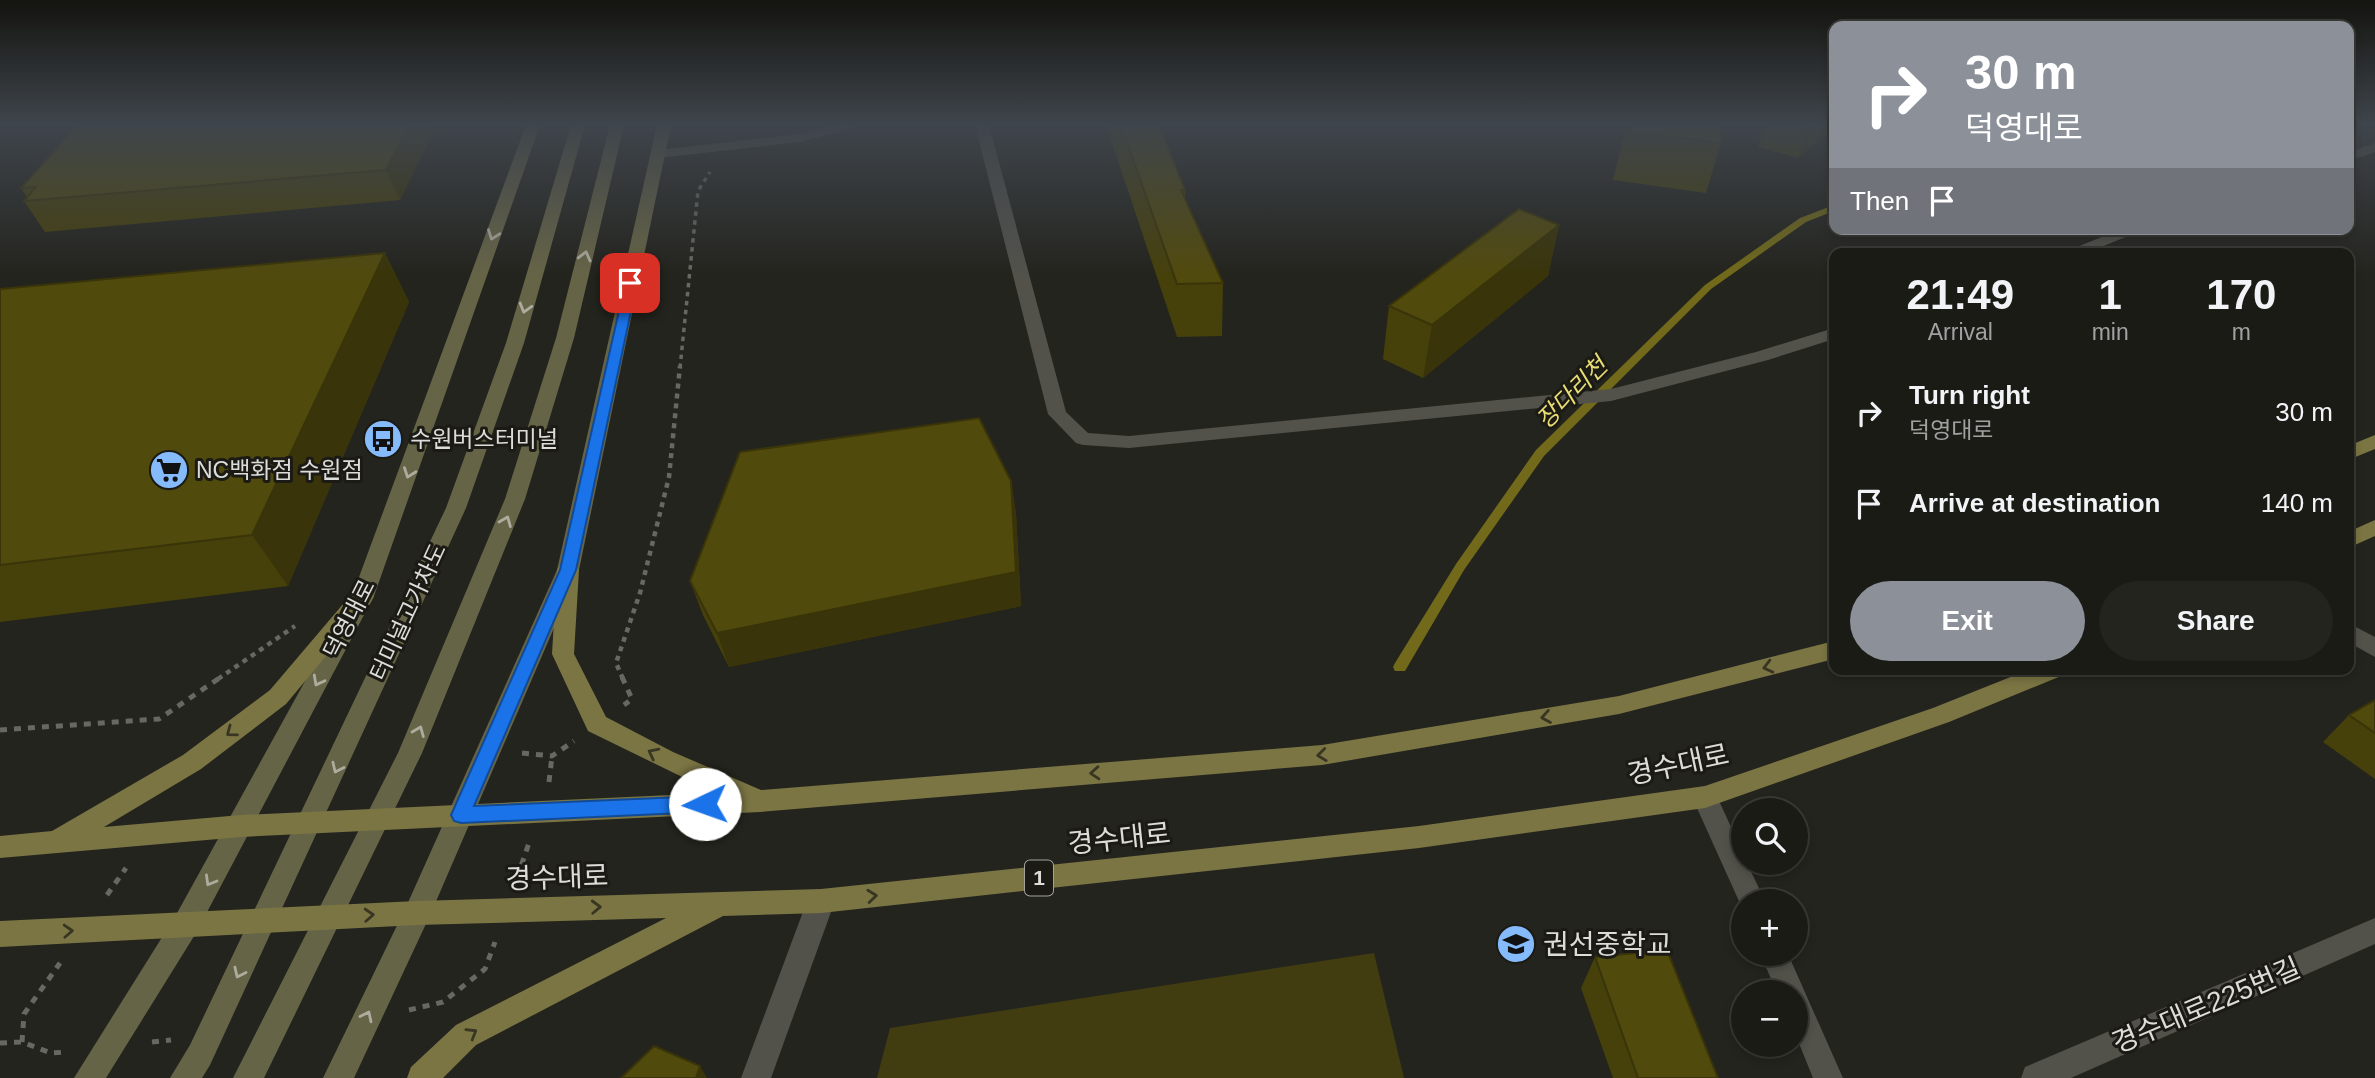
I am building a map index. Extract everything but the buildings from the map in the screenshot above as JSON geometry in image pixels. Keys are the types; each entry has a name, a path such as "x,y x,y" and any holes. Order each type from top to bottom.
{"main road":[{"name":"덕영대로","path":"89,1078 186,924 242,826 363,596 515,175"},
{"name":"터미널고가차도","path":"185,1078 200,1055 341,759 456,508 515,343 563,175"},
{"path":"248,1078 410,753 515,499 565,338 605,175"},
{"path":"653,175 568,570 564,654 597,724 664,759 760,801"},
{"path":"2354,451 2375,441"},
{"path":"2354,538 2375,527"},
{"path":"338,1078 461,815 568,570"},
{"path":"51,845 191,762 278,697 363,596"},
{"path":"0,847 51,845 242,826 760,801 1322,755 1619,705 1829,651"},
{"name":"경수대로","path":"0,934 416,913 821,901 1419,837 1705,797 1941,715 2041,675"},
{"path":"422,1078 466,1035 722,904"}],"street":[{"path":"995,175 1057,414 1083,439 1129,442 1611,395 1762,356 1829,335"},
{"path":"2085,248 2120,235"},
{"path":"2354,635 2375,648"},
{"path":"1705,797 1746,889"},
{"path":"757,1078 821,901"},
{"name":"경수대로225번길","path":"2036,1078 2375,931"},
{"path":"1808,1031 1828,1078"}],"path":[{"path":"632,699 616,663 640,593 669,477 698,191 702,180 708,175"},
{"path":"0,730 159,719 302,621"},
{"path":"518,753 552,756 576,740"},
{"path":"396,1013 443,1002"},
{"path":"22,1042 24,1014"},
{"path":"0,1043 22,1042 51,1054"}],"shaded area":[{"path":"1374,953 1404,1078 877,1078 890,1028"}],"waterway":[{"name":"장다리천","path":"1400,667 1460,567 1540,453 1708,287 1803,220 1829,210"}],"place":[{"name":"수원버스터미널","path":"383,439"},
{"name":"NC백화점 수원점","path":"169,470"},
{"name":"권선중학교","path":"1516,944"}],"route":[{"path":"630,283 568,570 461,815 705,804"}]}
